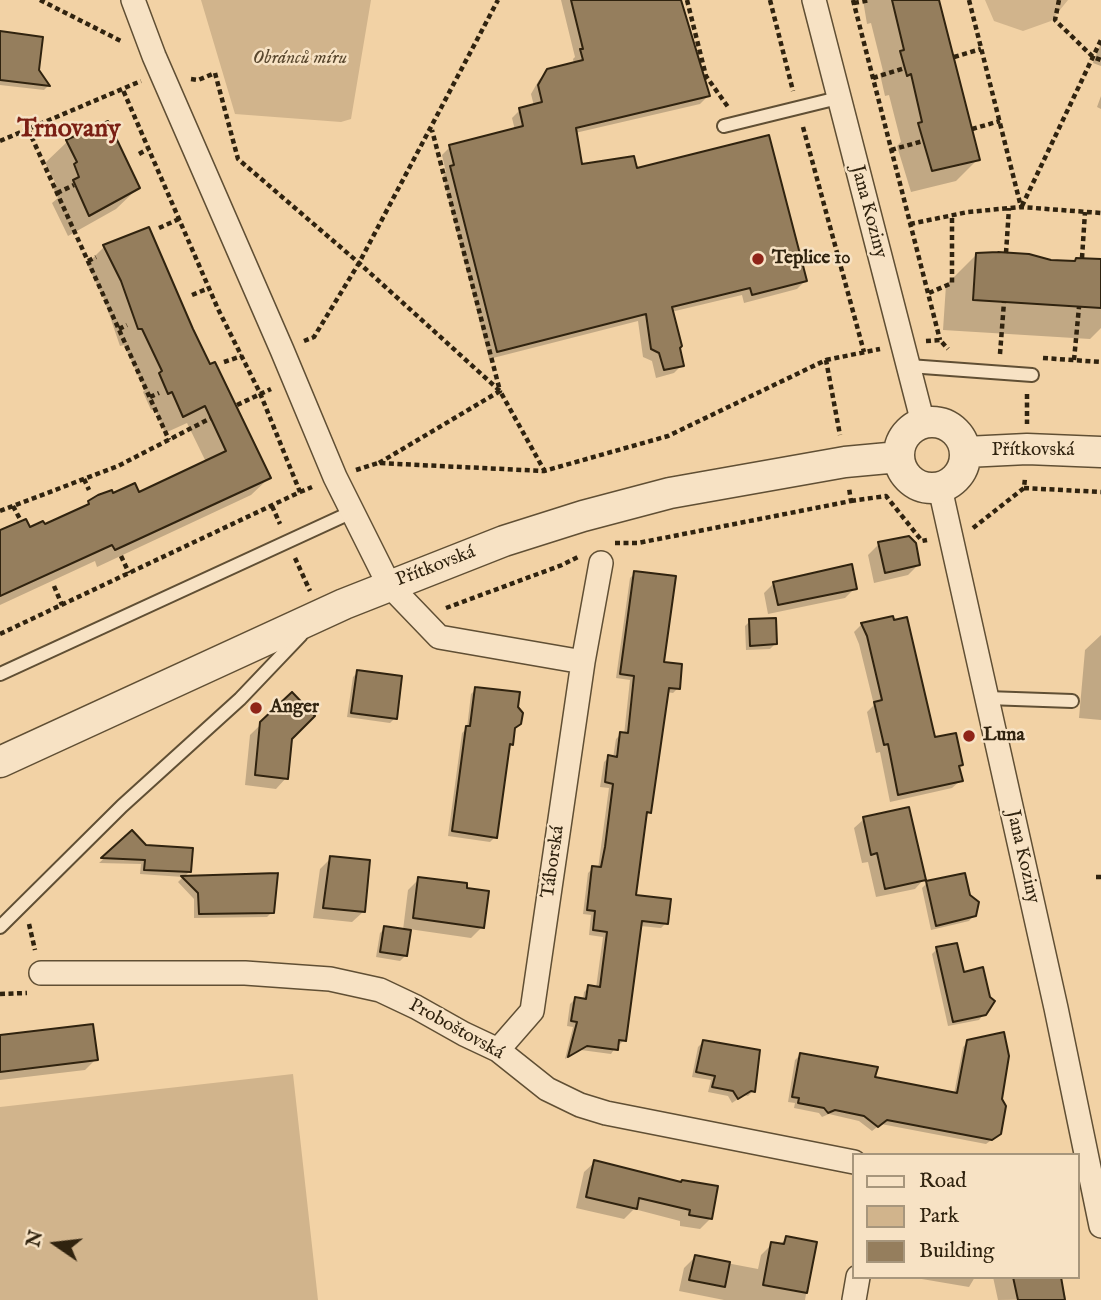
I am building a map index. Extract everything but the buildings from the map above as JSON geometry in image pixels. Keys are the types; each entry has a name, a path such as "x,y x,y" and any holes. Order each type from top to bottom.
{"street":[{"path":"134,0 154,56 335,477 389,585 439,636 583,662"},
{"name":"Jana Koziny","path":"814,0 923,423"},
{"path":"923,423 943,423 955,430 966,452 960,475 951,484 940,488 920,487 908,480 899,457 904,438 910,430 923,423"},
{"name":"Přítkovská","path":"966,452 1027,449 1101,452"},
{"name":"Přítkovská","path":"0,762 321,614 504,541 583,516 670,494 845,462 899,457"},
{"name":"Jana Koziny","path":"940,488 1101,1226"},
{"name":"Táborská","path":"498,1050 532,1010 597,554"},
{"name":"Proboštovská","path":"41,973 246,973 330,979 380,990 498,1050 547,1089 593,1109 852,1162"},
{"path":"854,1300 858,1279"}],"lane":[{"path":"724,126 838,98"},
{"path":"909,366 1031,374"},
{"path":"0,674 352,512"},
{"path":"0,927 122,806 240,699 321,614"},
{"path":"987,698 1072,701"}],"path":[{"path":"40,0 126,44"},
{"path":"282,350 314,337 359,263 498,0"},
{"path":"687,0 706,76 739,122"},
{"path":"770,0 864,352"},
{"path":"870,0 854,2 940,340"},
{"path":"969,0 1021,207"},
{"path":"1059,0 1055,20 1093,57 1101,60"},
{"path":"1021,207 1101,40"},
{"path":"954,57 981,49"},
{"path":"873,78 905,68"},
{"path":"0,141 122,90 142,80 139,73"},
{"path":"182,77 198,80 215,73 238,159 359,263 500,391"},
{"path":"0,634 300,492 260,393 209,288 122,90"},
{"path":"972,129 1000,121"},
{"path":"431,128 500,391 544,471"},
{"path":"28,129 169,440"},
{"path":"891,150 923,141"},
{"path":"139,154 148,149"},
{"path":"57,193 74,185"},
{"path":"910,224 952,215 1021,207 1101,213"},
{"path":"1006,253 1009,208"},
{"path":"1082,258 1085,212"},
{"path":"929,293 952,283 952,215"},
{"path":"159,228 179,219"},
{"path":"88,261 96,257"},
{"path":"192,295 209,288"},
{"path":"999,357 1004,302"},
{"path":"1074,360 1079,307"},
{"path":"119,329 127,325"},
{"path":"224,362 242,356"},
{"path":"378,463 544,471 668,436 826,360 851,501 638,543 597,554 421,617"},
{"path":"237,405 293,380"},
{"path":"335,477 378,463 500,391"},
{"path":"150,397 159,393"},
{"path":"0,512 118,466 211,418"},
{"path":"84,479 89,490"},
{"path":"1024,488 1101,492"},
{"path":"13,506 21,521"},
{"path":"121,556 130,573"},
{"path":"54,586 62,605"},
{"path":"27,918 41,973"}],"green space":[{"name":"Obránců míru","path":"201,0 371,0 351,119 341,122 235,114"},
{"path":"985,0 1068,0 1051,21 1023,31 994,21"},
{"path":"293,1074 318,1300 0,1300 0,1107"}],"place":[{"name":"Teplice 10","path":"758,259"},
{"name":"Anger","path":"256,708"},
{"name":"Luna","path":"969,736"}],"district":[{"name":"Trnovany","path":"69,131"}]}
